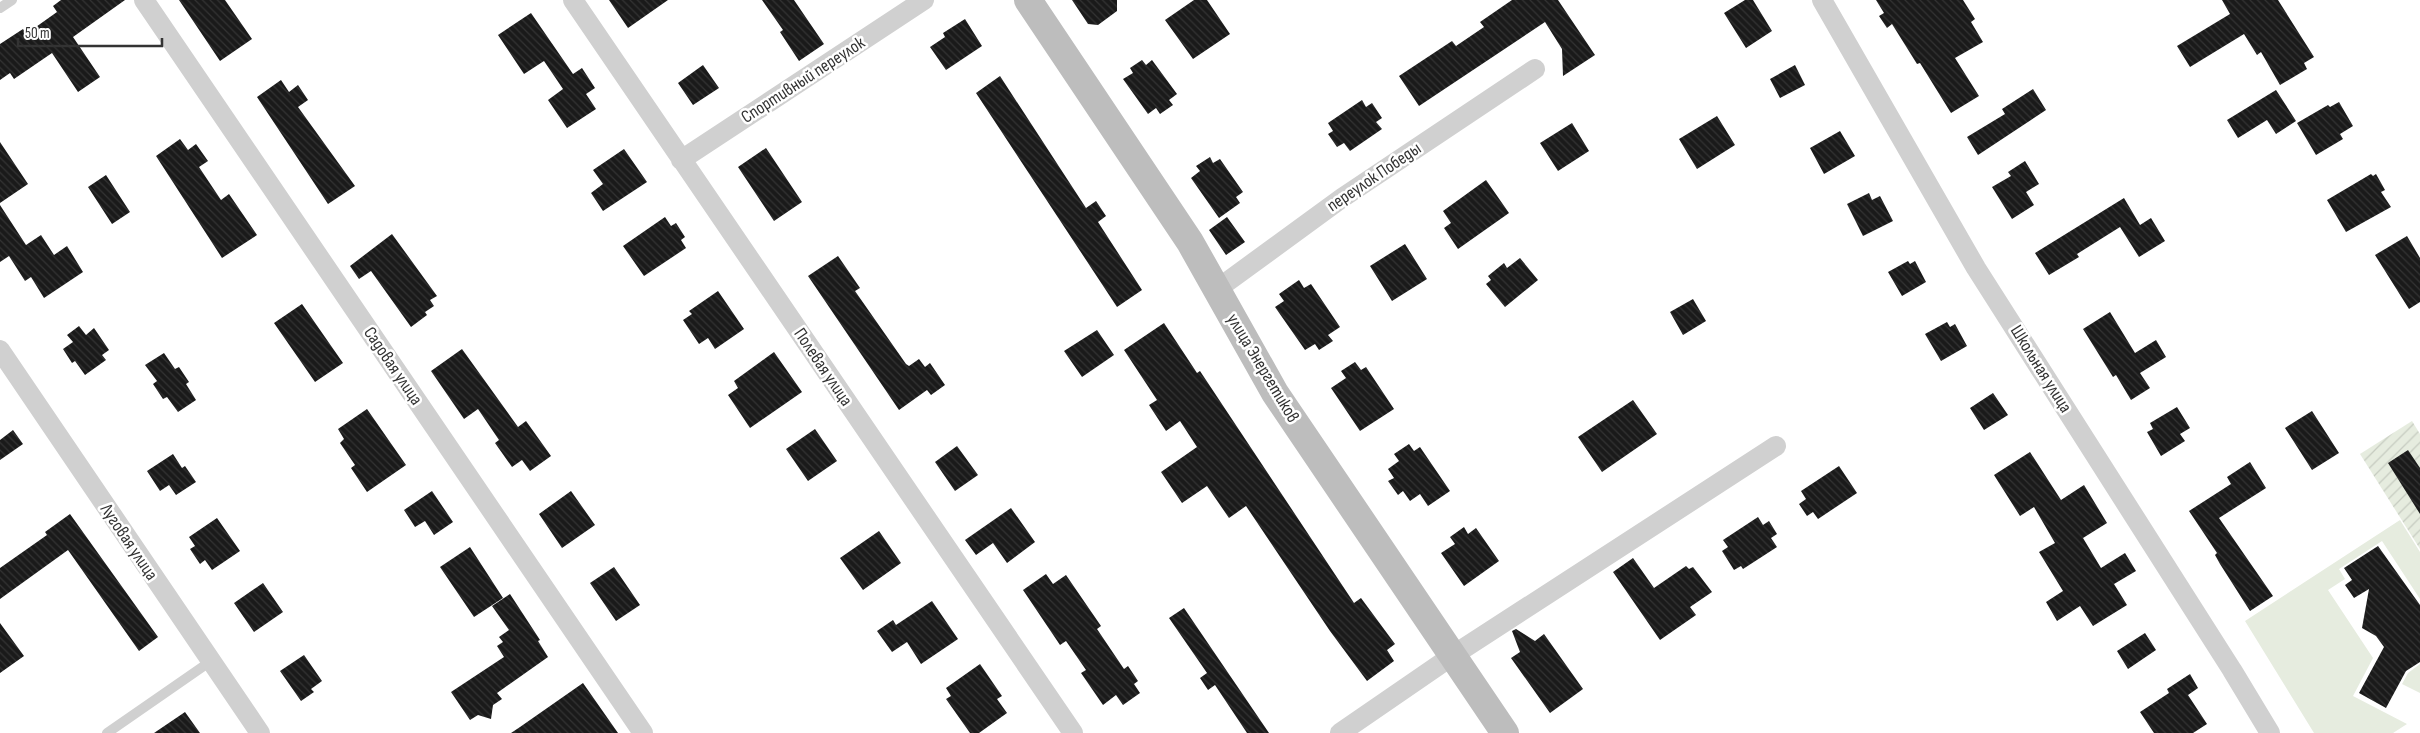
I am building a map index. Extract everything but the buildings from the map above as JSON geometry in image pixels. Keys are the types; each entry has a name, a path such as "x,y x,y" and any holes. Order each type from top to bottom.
{"street":[{"name":"Садовая улица","path":"144,0 643,733"},
{"name":"Полевая улица","path":"573,0 1073,733"},
{"name":"Спортивный переулок","path":"681,160 924,0"},
{"name":"улица Энергетиков","path":"1028,0 1190,242 1275,392 1505,733"},
{"name":"Школьная улица","path":"1822,0 1976,268 2232,670 2270,733"},
{"name":"переулок Победы","path":"1216,290 1342,198 1535,69"},
{"name":"Луговая улица","path":"0,350 260,733"},
{"path":"1340,733 1452,656 1776,446"}],"lane":[{"path":"0,8 12,0"},
{"path":"107,733 210,661"}],"shaded area":[{"path":"2412,421 2420,434 2420,549 2360,454"},
{"path":"2400,520 2420,552 2420,599 2382,541 2339,569 2345,579 2328,590 2373,658 2353,696 2407,724 2393,733 2314,733 2245,621"},
{"path":"2420,664 2420,693 2402,684 2408,673"}]}
